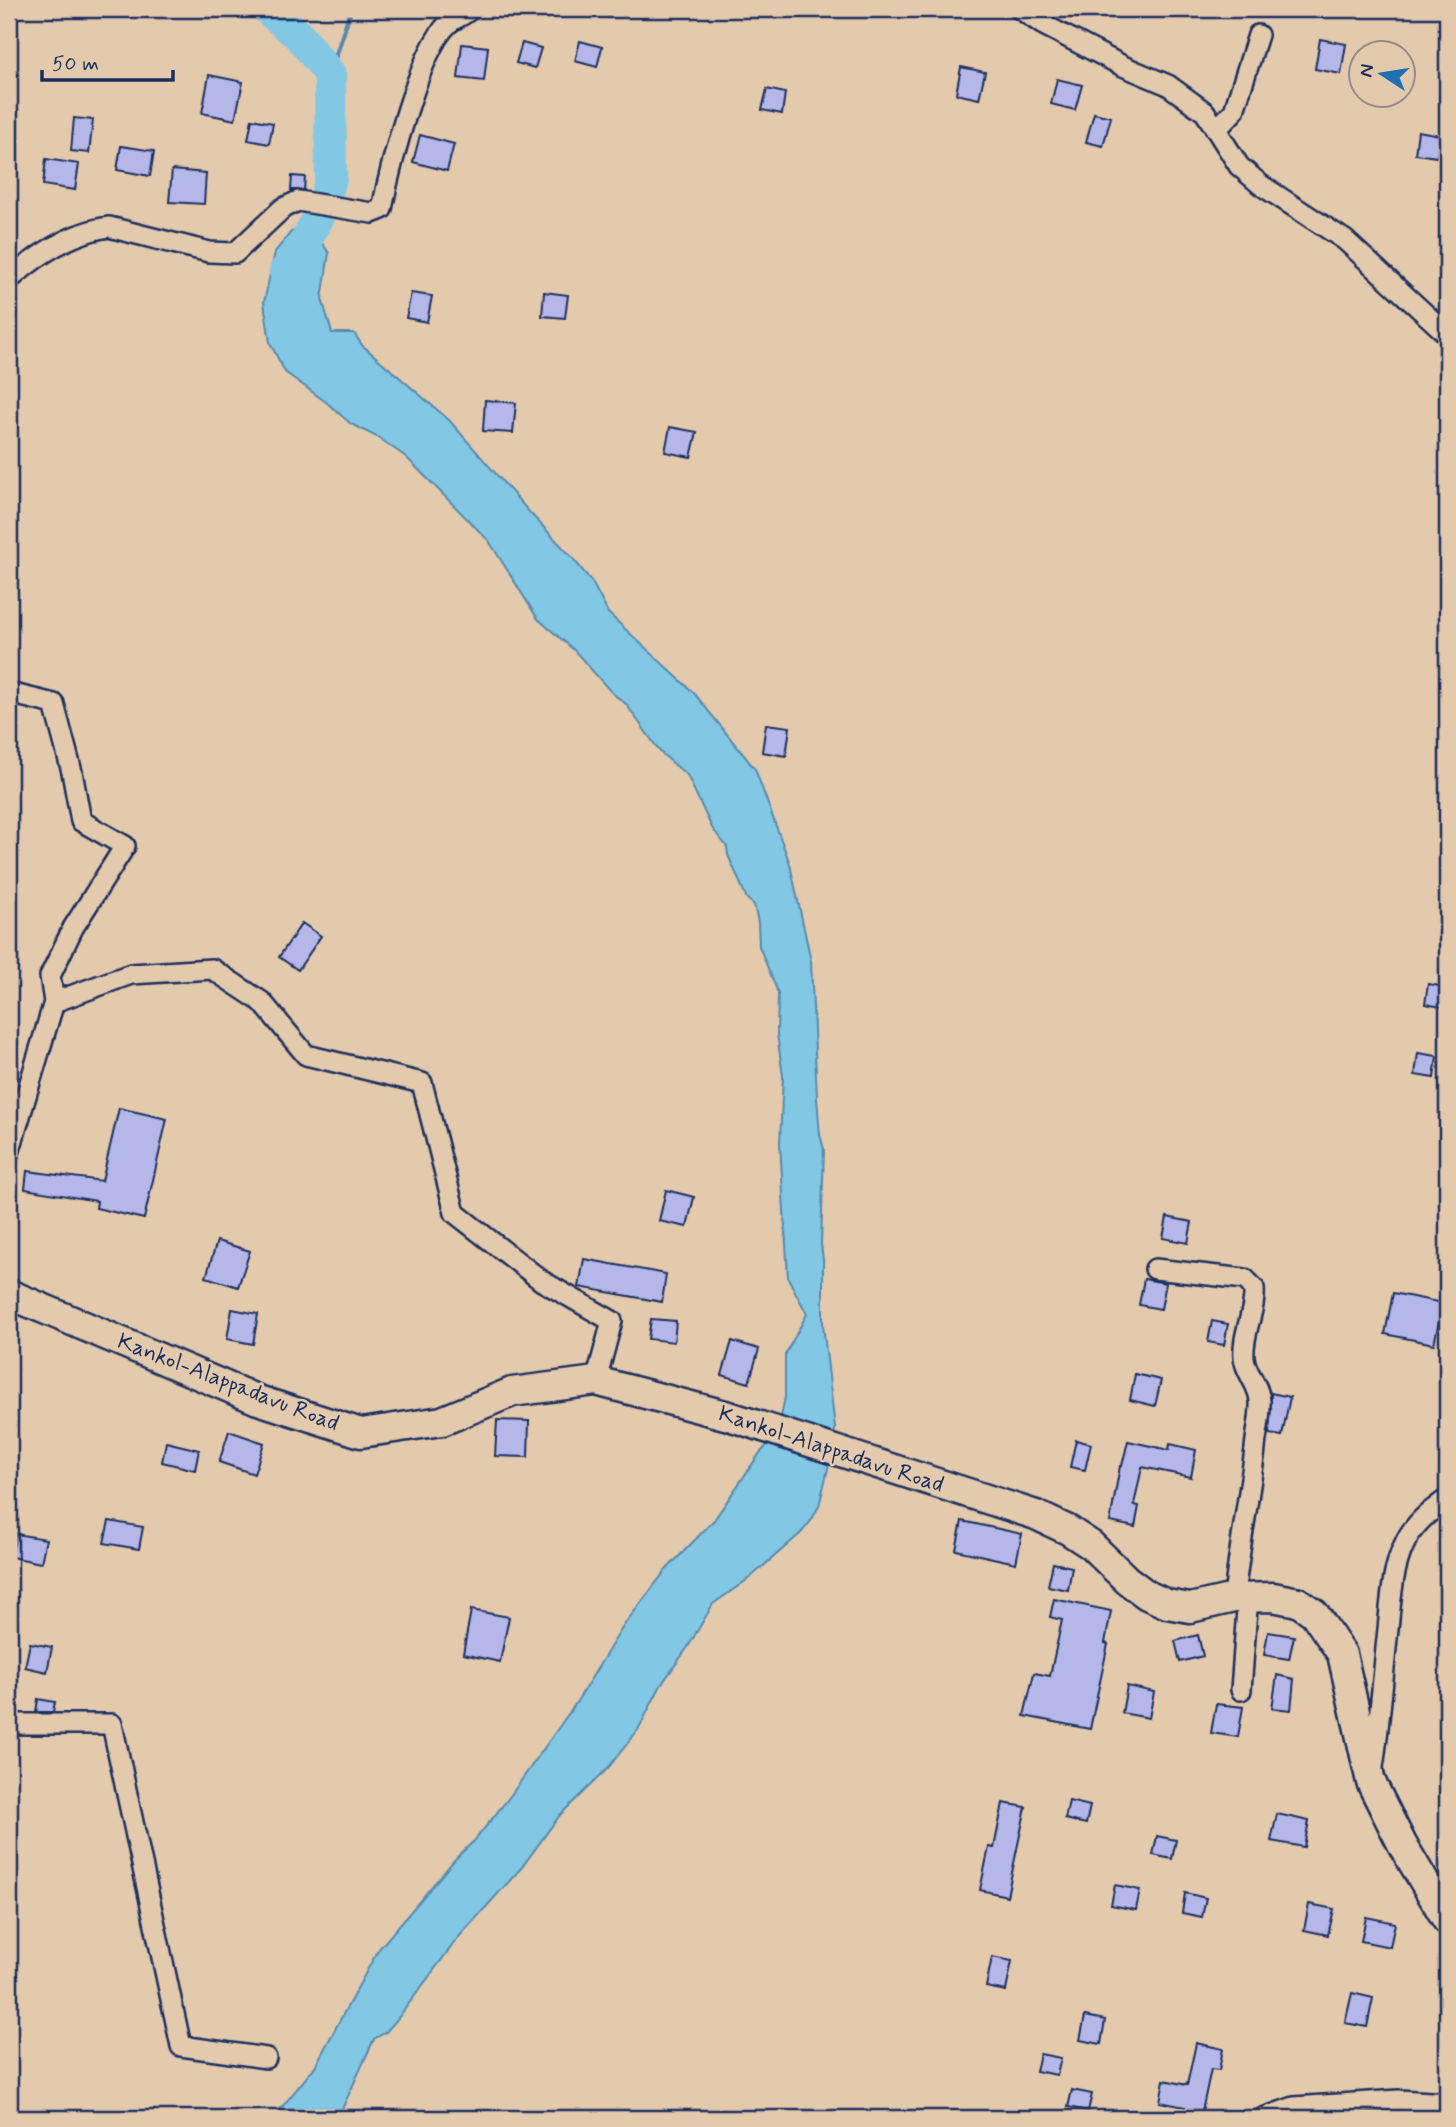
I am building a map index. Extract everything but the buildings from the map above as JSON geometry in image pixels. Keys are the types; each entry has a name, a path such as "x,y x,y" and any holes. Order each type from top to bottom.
{"main road":[{"name":"Kankol-Alappadavu Road","path":"9,1294 258,1400 361,1433 442,1421 512,1392 596,1381 729,1416 1036,1515 1068,1530 1091,1545 1127,1580 1147,1595 1167,1604 1190,1608 1241,1597 1273,1597 1298,1602 1314,1613 1342,1654 1371,1782 1402,1844 1447,1920"}],"street":[{"path":"9,280 27,264 93,229 109,227 209,252 235,253 283,208 298,201 372,213 382,209 401,131 429,53 447,24 470,9"},
{"path":"1020,9 1042,24 1123,66 1168,85 1205,112 1239,166 1261,185 1345,240 1447,334"},
{"path":"1216,130 1234,111 1258,35"},
{"path":"9,692 54,704 72,772 81,821 124,846 74,928 50,976 54,1002 9,1153"},
{"path":"54,1002 131,974 212,969 262,1002 306,1055 422,1083 455,1213 542,1281 612,1321 596,1381"},
{"path":"1156,1269 1245,1279 1254,1288 1255,1301 1244,1357 1260,1402 1251,1483 1240,1539 1241,1690"},
{"path":"1371,1782 1393,1583 1403,1545 1421,1518 1447,1499"},
{"path":"9,1724 112,1724 181,2046 266,2058"},
{"path":"1263,2118 1294,2107 1399,2101 1447,2103"}],"water":[{"path":"299,230 320,240 329,253 322,299 332,333 354,333 362,345 449,420 571,556 592,582 608,613 694,693 755,769 790,864 811,961 817,1098 824,1149 821,1244 823,1325 835,1428 834,1444 819,1506 811,1521 751,1577 713,1604 688,1647 661,1685 638,1730 608,1768 560,1815 522,1867 458,1938 398,2018 386,2032 374,2039 338,2118 273,2118 314,2068 378,1950 508,1799 576,1703 624,1625 666,1570 714,1520 772,1440 785,1397 785,1355 807,1314 788,1278 780,1143 783,1076 777,1034 778,993 759,946 754,905 747,899 727,847 712,828 687,775 661,753 626,704 612,693 574,650 538,619 489,541 406,457 379,438 351,424 285,372 270,343 264,302 275,252 291,232"}],"waterway":[{"path":"267,9 299,36 330,74 331,178 323,207 307,239 285,271"},
{"path":"330,74 351,9"}]}
